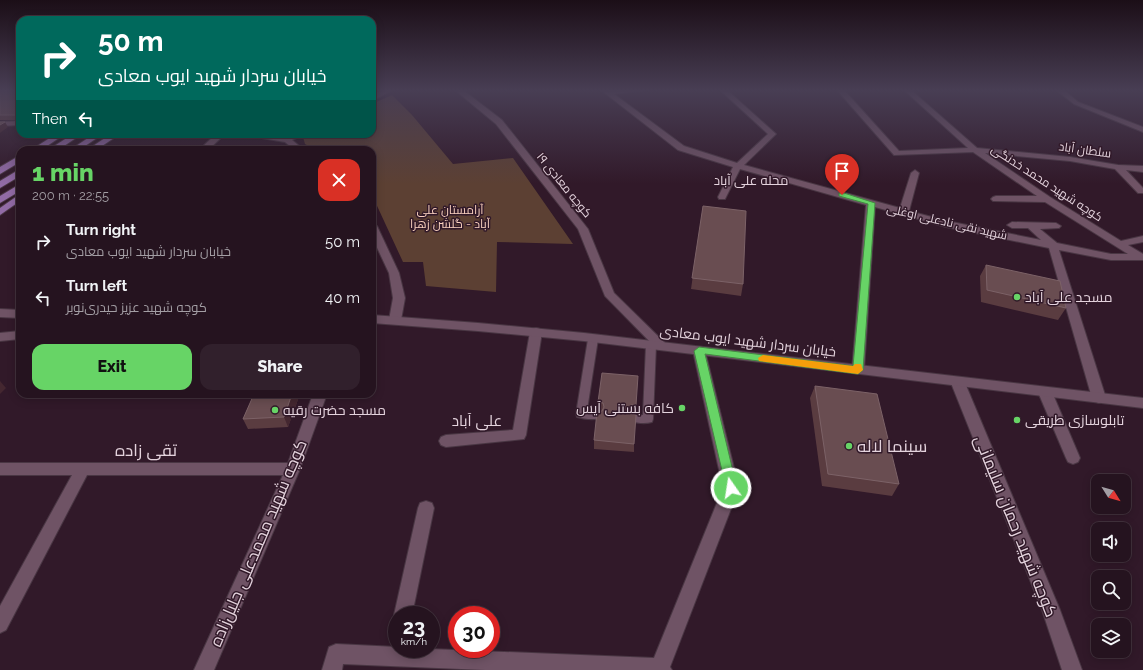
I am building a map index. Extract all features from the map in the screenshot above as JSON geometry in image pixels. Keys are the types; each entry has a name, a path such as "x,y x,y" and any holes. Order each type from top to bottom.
{"main road":[{"path":"42,146 55,138"},
{"path":"58,146 71,138"},
{"path":"80,146 93,138"},
{"path":"97,146 110,138"},
{"path":"0,171 16,161"},
{"path":"0,185 16,175"},
{"path":"0,200 16,190"},
{"path":"0,205 16,199"},
{"path":"0,212 16,200"}],"street":[{"name":"کوچه معادی ۱۹","path":"498,121 583,229 609,294 656,345"},
{"name":"شهید نقی نادعلی اوغلی","path":"645,121 681,148 738,166 946,224 1111,257 1142,258"},
{"path":"722,197 738,166 772,134 758,121"},
{"name":"سلطان آباد","path":"868,121 897,153 975,150 1070,159 1143,169"},
{"name":"کوچه شهید محمد خدنگی","path":"942,121 975,150 1047,199 1142,258"},
{"path":"1121,121 1143,130"},
{"path":"0,124 16,123"},
{"path":"207,146 216,138"},
{"path":"274,138 287,140 295,146"},
{"path":"287,140 292,138"},
{"path":"1118,166 1141,191"},
{"path":"904,212 915,173"},
{"path":"996,199 1047,199"},
{"path":"858,370 871,203"},
{"path":"1012,225 1056,226"},
{"path":"1032,226 1053,245 1099,398"},
{"path":"376,235 394,273 399,298 395,320"},
{"path":"1119,244 1143,239"},
{"path":"0,313 16,314"},
{"name":"خیابان سردار شهید ایوب معادی","path":"376,319 536,332 656,345 958,383 1143,403"},
{"path":"446,441 519,435 536,332"},
{"path":"0,337 16,335"},
{"path":"440,656 547,667 661,669 731,488 699,351"},
{"name":"کوچه شهید رحمان سلیمانی","path":"958,383 1048,602 1072,670"},
{"path":"1045,392 1073,458"},
{"name":"کوچه شهید محمدعلی جلیل‌زاده","path":"204,670 292,469 319,398"},
{"name":"تقی زاده","path":"0,469 292,469"},
{"path":"0,624 83,469"},
{"path":"406,606 426,508"},
{"path":"334,662 388,652"}],"lane":[{"path":"593,339 581,414 597,415"},
{"path":"635,418 648,419 656,345"}],"green space":[{"name":"آرامستان علی آباد - گلشن زهرا","path":"376,121 417,121 453,164 513,158 573,244 497,242 496,292 426,286 423,262 403,262 376,204 376,146 309,146 305,144 303,138 376,138"}],"building":[{"path":"703,206 746,211 743,284 692,278"},
{"path":"986,265 1060,281 1066,308 987,290"},
{"path":"602,373 638,376 636,405 631,405 629,409 631,414 636,415 634,444 594,440 597,412 602,411 604,407 603,403 598,402"},
{"name":"سینما لاله","path":"815,386 877,394 899,484 828,474"},
{"path":"252,398 291,398 284,417 243,419"}],"slow traffic":[{"path":"763,358 858,370 858,366"}],"place":[{"name":"مسجد علی آباد","path":"1017,297"},
{"name":"کافه بستنی آیس","path":"682,408"},
{"name":"مسجد حضرت رقیه","path":"275,410"},
{"name":"تابلوسازی طریقی","path":"1017,420"},
{"name":"سینما لاله","path":"849,446"}],"district":[{"name":"محله علی آباد","path":"751,180"},
{"name":"علی آباد","path":"477,421"}],"route":[{"path":"731,488 699,351 858,370 871,203 842,195"}]}
